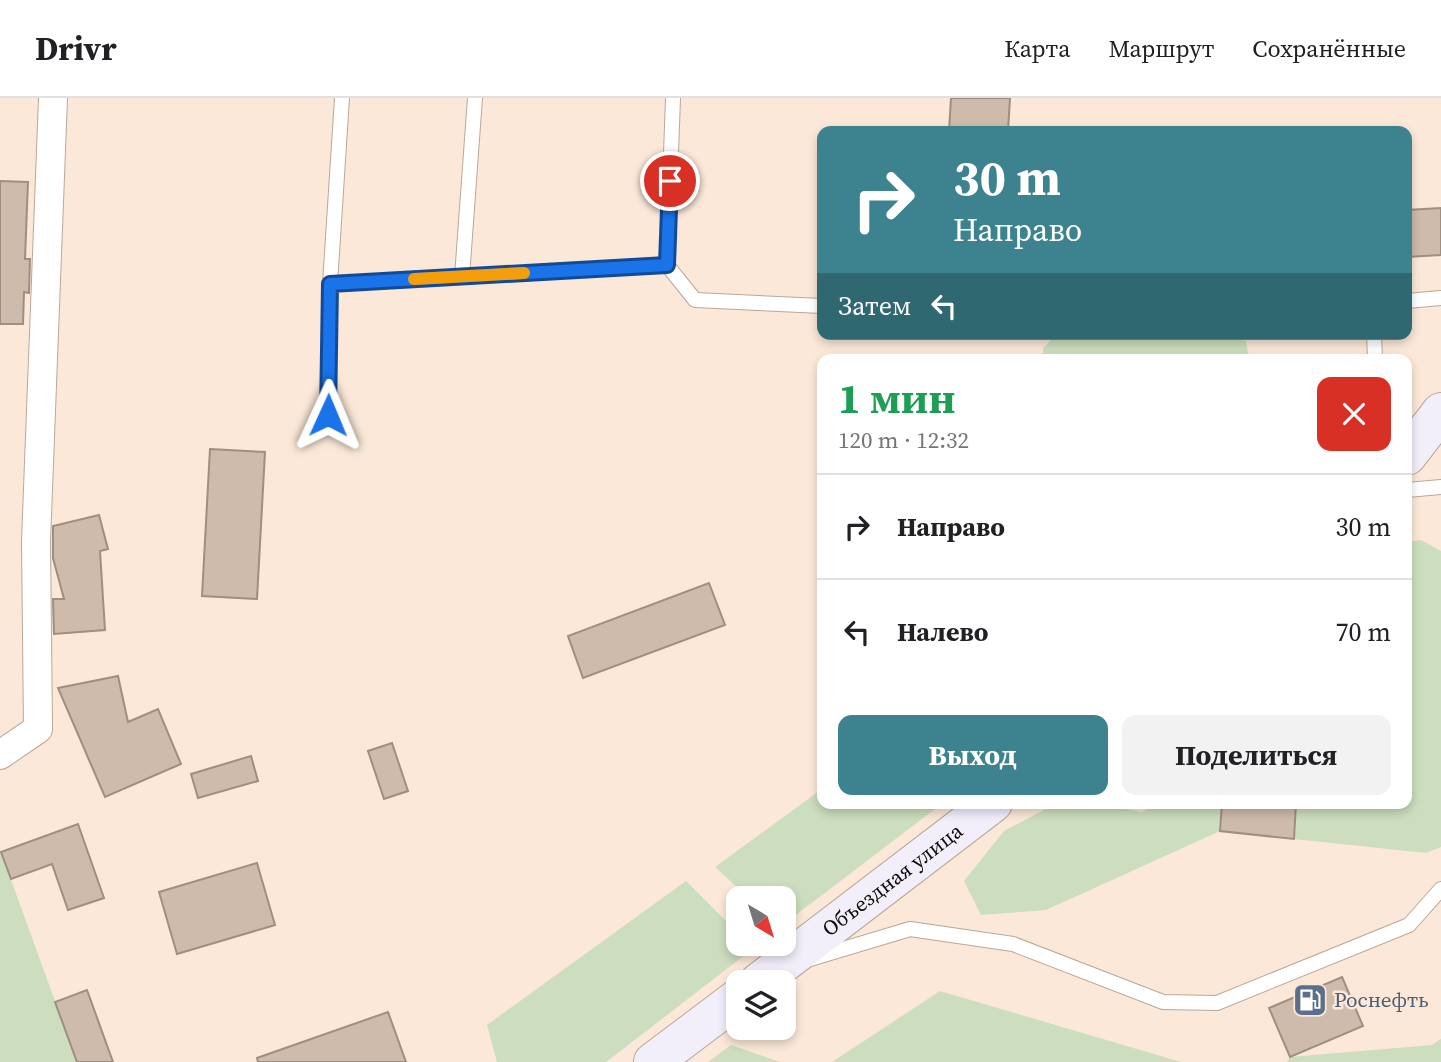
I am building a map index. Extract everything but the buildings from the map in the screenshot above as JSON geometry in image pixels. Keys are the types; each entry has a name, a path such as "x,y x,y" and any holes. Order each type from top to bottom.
{"main road":[{"path":"1412,450 1441,412"},
{"name":"Объездная улица","path":"775,970 985,809"},
{"path":"653,1062 726,1007"}],"street":[{"path":"0,755 38,729 36,541 53,98"}],"lane":[{"path":"328,415 330,284 342,98"},
{"path":"462,277 475,98"},
{"path":"673,98 667,265 695,300 817,306"},
{"path":"330,284 667,265"},
{"path":"1412,301 1441,298"},
{"path":"1412,490 1441,487"},
{"path":"785,970 910,929 1013,944 1163,1002 1217,1003 1409,925 1441,889"}],"green space":[{"path":"1051,340 1239,340 1246,341 1248,354 1043,354 1043,348"},
{"path":"1421,540 1441,551 1441,847 1426,853 1294,839 1296,809 1412,809 1412,541"},
{"path":"817,793 817,809 935,809 796,915 796,886 736,886 715,867"},
{"path":"1046,809 1125,809 1142,812 1148,809 1222,809 1220,831 1046,910 981,915 964,881 1004,831"},
{"path":"1,852 77,1062 0,1062"},
{"path":"686,881 726,921 726,956 744,956 606,1062 497,1062 487,1025"},
{"path":"940,991 1181,1062 832,1062"},
{"path":"1441,1039 1441,1062 1287,1062 1290,1057 1432,1045"},
{"path":"731,1045 780,1062 708,1062"}],"slow traffic":[{"path":"414,279 524,273"}],"place":[{"name":"Роснефть","path":"1310,1000"}],"route":[{"path":"328,415 330,284 667,265 670,181"}]}
